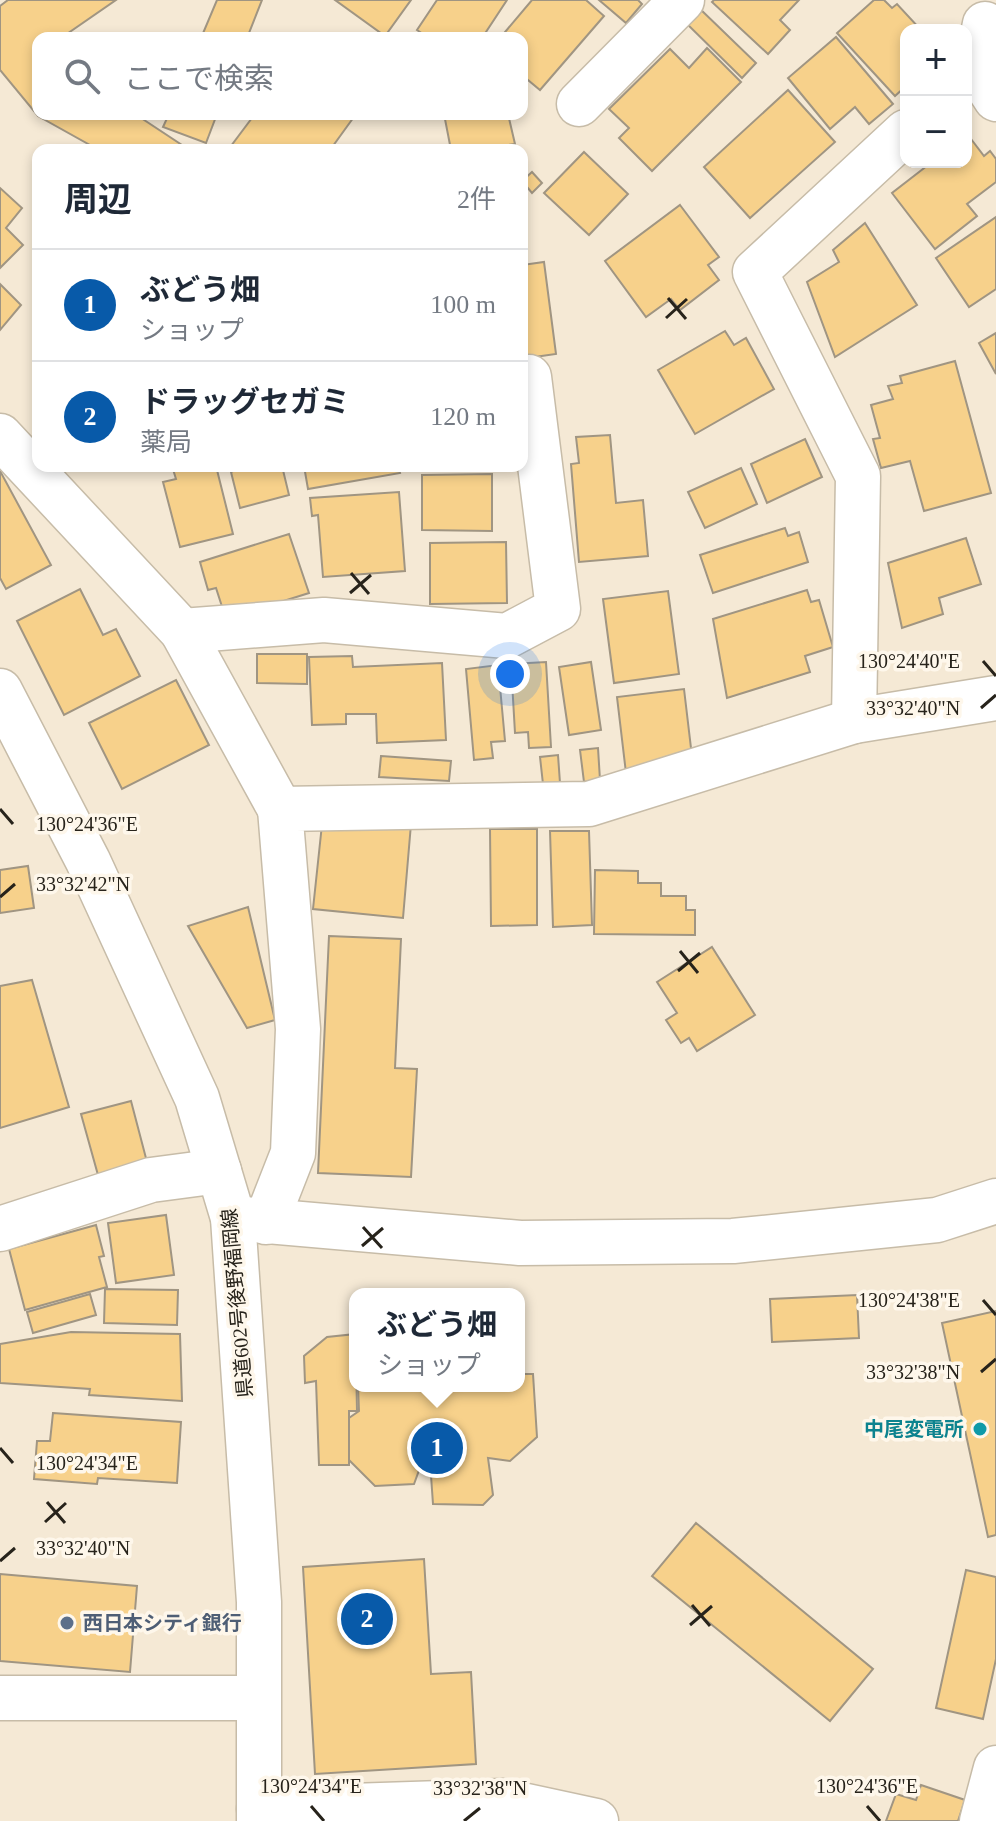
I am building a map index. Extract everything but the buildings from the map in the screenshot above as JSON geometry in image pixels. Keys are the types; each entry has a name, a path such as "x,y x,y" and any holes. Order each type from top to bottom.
{"street":[{"path":"579,104 682,0"},
{"path":"979,14 979,81"},
{"path":"854,721 858,476 755,272 900,138"},
{"path":"182,631 324,620 507,636 558,609 528,377"},
{"path":"0,436 32,464"},
{"path":"39,472 182,631 280,809 298,1029 293,1153 250,1220 520,1243 733,1241 937,1220 996,1201"},
{"name":"県道602号後野福岡線","path":"0,691 88,861 168,1034 197,1098 219,1171 250,1220 259,1602 259,1815"},
{"path":"280,809 589,804 854,721 996,698"},
{"path":"0,1229 151,1180 219,1171"},
{"path":"0,1698 258,1698"},
{"path":"982,1821 996,1768"},
{"path":"259,1815 503,1801 596,1821"}],"place":[{"name":"中尾変電所","path":"980,1429"},
{"name":"ぶどう畑","path":"437,1448"},
{"name":"ドラッグセガミ","path":"367,1619"},
{"name":"西日本シティ銀行","path":"67,1623"}]}
